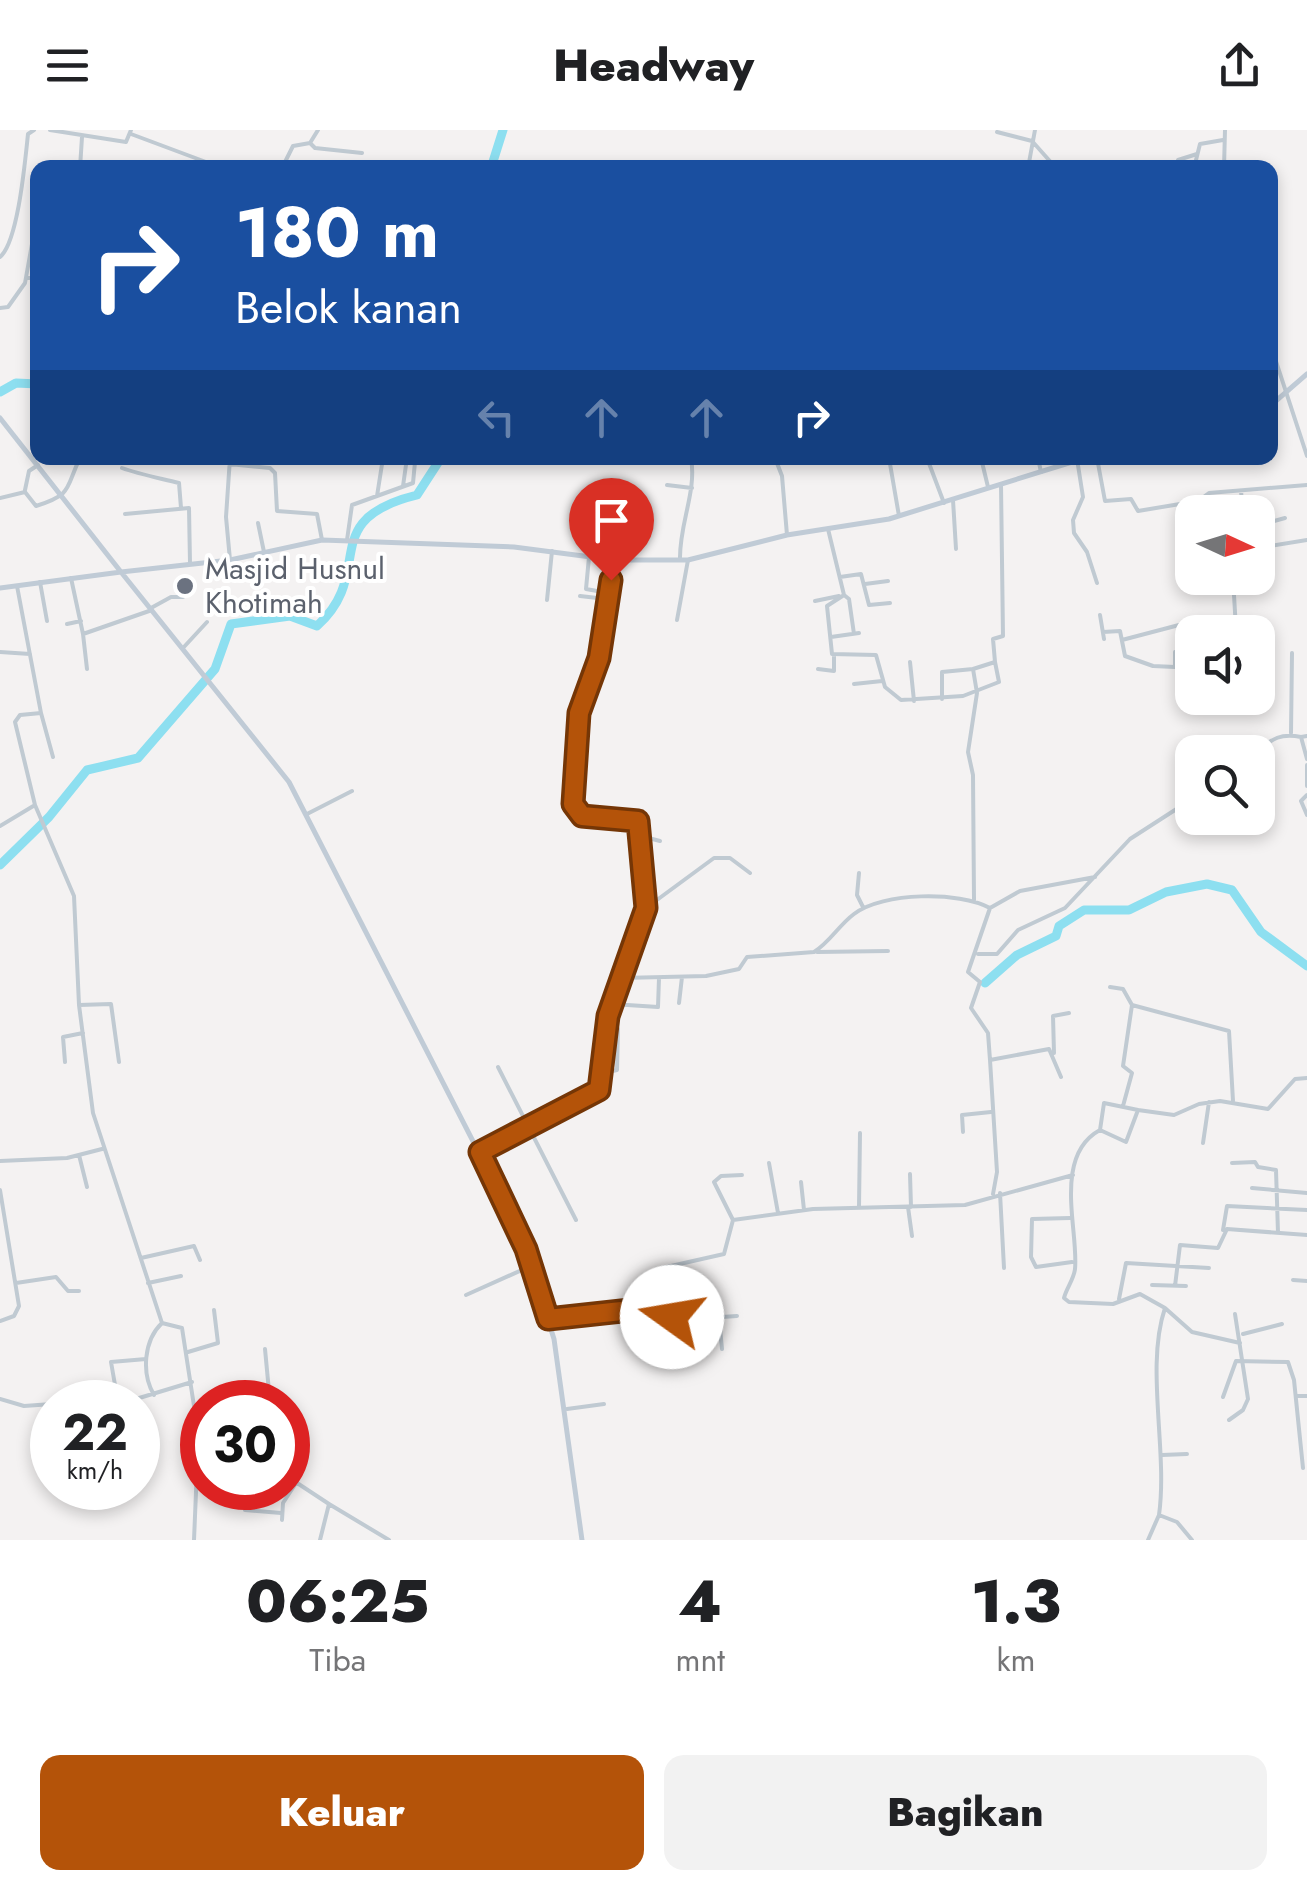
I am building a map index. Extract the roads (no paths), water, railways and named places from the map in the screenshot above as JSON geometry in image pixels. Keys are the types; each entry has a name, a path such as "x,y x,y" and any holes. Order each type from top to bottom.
{"street":[{"path":"0,258 13,242 28,134 34,130"},
{"path":"50,130 126,142 131,132 202,160"},
{"path":"310,144 318,130"},
{"path":"1029,160 1035,130"},
{"path":"1224,130 1224,160"},
{"path":"997,132 1032,141 1049,160"},
{"path":"81,160 82,137"},
{"path":"1196,160 1202,142 1223,140"},
{"path":"286,160 293,146 310,144 321,150 362,153"},
{"path":"1178,160 1198,154"},
{"path":"0,308 8,308 26,278 30,256"},
{"path":"1278,365 1307,456"},
{"path":"1278,400 1307,374"},
{"path":"0,418 30,455"},
{"path":"1298,423 1307,420"},
{"path":"78,465 73,483 62,496 34,506 25,492 29,471 38,465 62,496 121,572 182,648 272,756 307,814 480,1152 533,1265 567,1410 582,1540"},
{"path":"230,465 226,516 230,560"},
{"path":"253,465 276,472 277,511 318,514 322,540"},
{"path":"377,496 382,465"},
{"path":"403,486 406,465"},
{"path":"348,540 352,505 413,483 415,465"},
{"path":"680,560 682,513 692,488 690,465"},
{"path":"778,465 787,535"},
{"path":"890,465 899,516"},
{"path":"930,465 944,503"},
{"path":"982,465 988,489"},
{"path":"1040,465 1041,472"},
{"path":"0,588 230,560 322,540 552,551 614,560 688,560 787,535 899,516 1061,465"},
{"path":"1081,465 1083,497 1073,520 1074,533 1087,552 1096,582"},
{"path":"1098,465 1105,501 1132,499 1136,510 1198,501 1209,493 1307,484"},
{"path":"122,468 132,475 177,482 182,508"},
{"path":"667,485 692,488"},
{"path":"834,656 876,654 882,681 896,697 914,701 978,693 999,682 993,640 1003,634 1002,485"},
{"path":"0,498 25,492"},
{"path":"952,500 956,549"},
{"path":"125,514 190,509 190,564"},
{"path":"1275,521 1285,518"},
{"path":"258,523 264,552"},
{"path":"827,527 857,634 831,637"},
{"path":"1275,545 1307,540"},
{"path":"547,600 552,551"},
{"path":"590,557 586,589 608,596"},
{"path":"480,1152 597,1093 611,1004 646,908 641,836 636,820 582,816 573,804 579,713 599,658 614,560"},
{"path":"678,620 688,560"},
{"path":"840,577 862,574 869,605 890,603"},
{"path":"72,578 88,669"},
{"path":"864,584 888,581"},
{"path":"40,582 47,621"},
{"path":"16,585 53,757"},
{"path":"815,601 844,595"},
{"path":"818,669 834,671 828,606 844,595"},
{"path":"580,596 608,596"},
{"path":"83,634 152,609 171,597 183,597"},
{"path":"1100,615 1103,636 1120,631 1127,658 1174,667 1175,652"},
{"path":"67,624 81,621"},
{"path":"182,648 207,622"},
{"path":"1122,640 1175,626"},
{"path":"0,652 30,654"},
{"path":"1292,654 1292,733"},
{"path":"910,662 914,701"},
{"path":"942,699 942,672 995,662"},
{"path":"973,668 978,693 968,752 973,775 974,900"},
{"path":"854,684 882,681"},
{"path":"41,713 20,715 15,722 35,804 74,896 78,1005 102,1149 162,1323"},
{"path":"1275,737 1292,733 1304,737 1307,786"},
{"path":"307,814 352,791"},
{"path":"1307,795 1301,800 1307,814"},
{"path":"0,826 35,804"},
{"path":"978,954 997,954 1010,936 1065,908 1130,839 1175,809"},
{"path":"641,836 660,841"},
{"path":"646,908 714,858 733,860 750,873"},
{"path":"859,873 858,895 864,908"},
{"path":"814,952 864,908 898,897 974,900 990,908 1049,883 1096,877"},
{"path":"990,908 978,954 968,972 980,982 971,1008 988,1033 997,1172 990,1196"},
{"path":"622,978 682,977 737,970 745,958 757,955 888,951"},
{"path":"679,1003 682,977"},
{"path":"611,1004 658,1007 659,978"},
{"path":"1110,987 1123,989 1132,1005 1123,1064 1132,1073 1123,1106"},
{"path":"78,1005 112,1004 119,1062"},
{"path":"1132,1005 1232,1033 1233,1102"},
{"path":"1061,1077 1054,1053 1052,1016 1069,1013"},
{"path":"602,1072 617,1070 618,1029"},
{"path":"65,1062 62,1038 83,1033"},
{"path":"990,1060 1044,1048 1054,1053"},
{"path":"498,1066 576,1220"},
{"path":"1242,1343 1192,1332 1165,1308 1140,1294 1113,1304 1066,1302 1074,1262 1070,1218 1073,1174 1081,1150 1100,1130 1104,1104 1178,1115 1209,1102 1268,1108 1295,1079 1307,1078"},
{"path":"1204,1144 1209,1102"},
{"path":"1100,1130 1123,1142 1129,1140 1138,1110"},
{"path":"963,1132 962,1115 992,1112"},
{"path":"860,1133 860,1206"},
{"path":"0,1161 79,1155 102,1149"},
{"path":"79,1155 86,1187"},
{"path":"1232,1162 1255,1162 1258,1167 1275,1169 1278,1233"},
{"path":"769,1163 778,1214"},
{"path":"910,1174 912,1236"},
{"path":"732,1220 860,1206 965,1206 1073,1174"},
{"path":"737,1316 676,1320 662,1298 660,1271 668,1264 724,1254 732,1220 714,1182 722,1176 742,1175"},
{"path":"801,1182 804,1210"},
{"path":"1299,1192 1307,1184"},
{"path":"1252,1188 1307,1193"},
{"path":"0,1190 18,1312 0,1321"},
{"path":"1000,1193 1004,1268"},
{"path":"1176,1286 1178,1247 1218,1248 1227,1206 1307,1210"},
{"path":"1070,1218 1032,1218 1031,1258 1036,1266 1074,1262"},
{"path":"1223,1230 1307,1235"},
{"path":"139,1258 194,1246 200,1260"},
{"path":"1119,1299 1126,1264 1209,1268"},
{"path":"466,1295 533,1265"},
{"path":"148,1283 181,1276"},
{"path":"16,1283 56,1277 68,1291 79,1291"},
{"path":"1292,1280 1307,1281"},
{"path":"1152,1285 1186,1286"},
{"path":"548,1319 640,1309 662,1298"},
{"path":"1148,1540 1160,1514 1162,1455 1157,1411 1165,1308"},
{"path":"188,1352 218,1343 214,1310"},
{"path":"1228,1420 1247,1403 1241,1335 1235,1314"},
{"path":"719,1318 722,1349"},
{"path":"162,1323 182,1328 192,1380"},
{"path":"151,1380 146,1359 150,1339 162,1323"},
{"path":"1241,1335 1282,1324"},
{"path":"691,1332 719,1330"},
{"path":"265,1349 268,1380"},
{"path":"1223,1397 1232,1365 1243,1358 1288,1362 1305,1458 1303,1468"},
{"path":"113,1380 111,1362 146,1359"},
{"path":"1296,1396 1307,1396"},
{"path":"0,1399 30,1406"},
{"path":"567,1410 604,1404"},
{"path":"1162,1455 1186,1454"},
{"path":"310,1491 389,1540"},
{"path":"320,1540 329,1504"},
{"path":"194,1540 195,1510"},
{"path":"245,1510 282,1516 284,1510"},
{"path":"1160,1514 1177,1522 1192,1540"}],"waterway":[{"path":"494,160 503,130"},
{"path":"0,392 16,383 30,384"},
{"path":"0,865 49,817 87,770 138,758 215,669 231,624 290,616 317,626 344,586 356,533 367,518 417,495 436,465"},
{"path":"985,983 1017,955 1056,936 1059,926 1084,910 1129,910 1166,892 1207,884 1232,890 1261,932 1307,966"}],"place":[{"name":"Masjid Husnul Khotimah","path":"185,586"}]}
